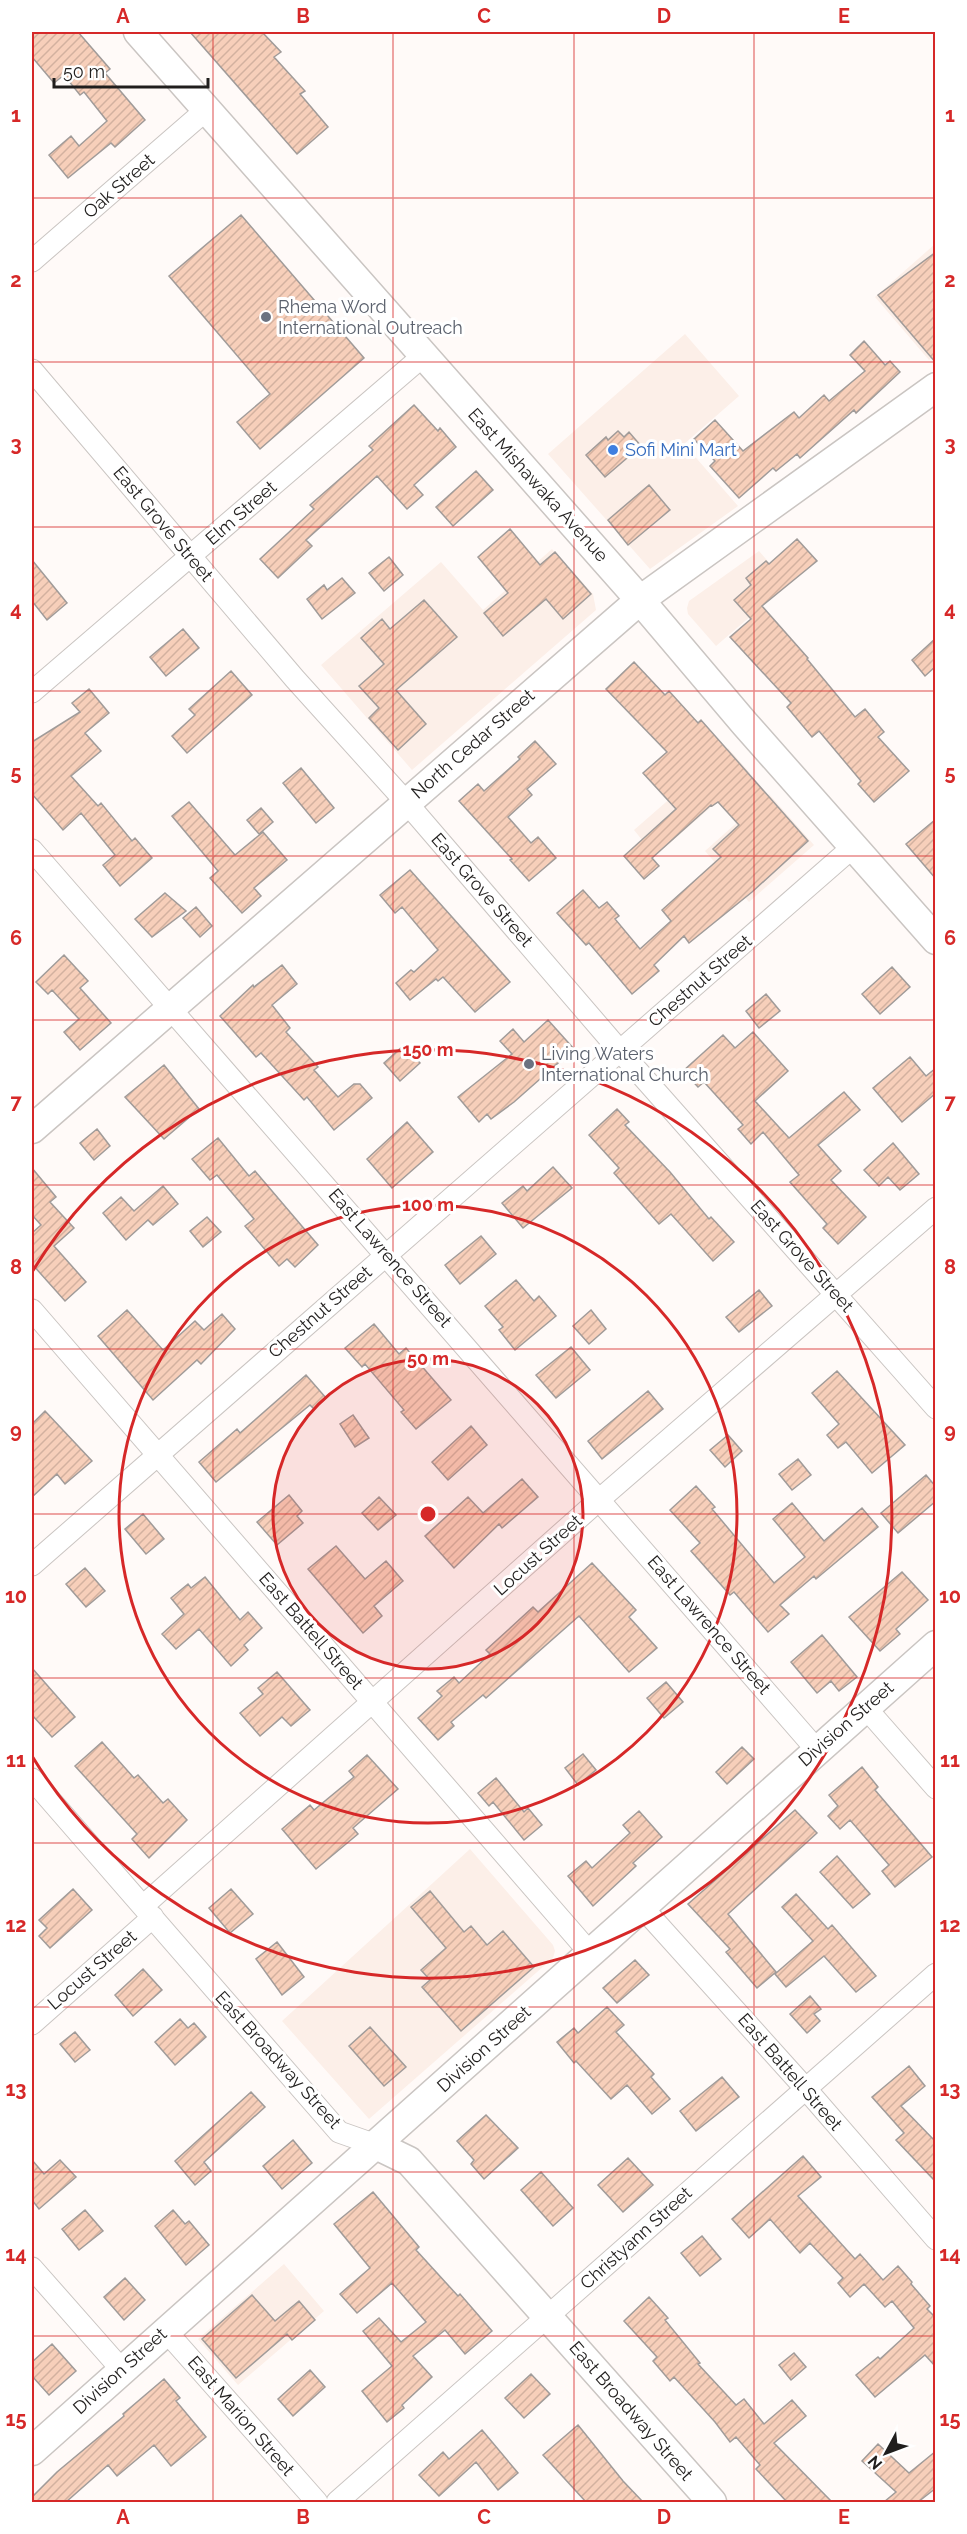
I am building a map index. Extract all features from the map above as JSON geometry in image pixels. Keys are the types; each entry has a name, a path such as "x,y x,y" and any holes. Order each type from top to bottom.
{"street":[{"name":"East Mishawaka Avenue","path":"138,32 640,600 936,940"},
{"name":"Oak Street","path":"32,261 206,110"},
{"name":"Elm Street","path":"32,692 423,356"},
{"name":"East Grove Street","path":"32,370 295,680 406,802 620,1051 936,1408"},
{"name":"North Cedar Street","path":"32,1129 640,600 936,387"},
{"name":"Chestnut Street","path":"32,1565 853,847"},
{"name":"East Lawrence Street","path":"32,850 816,1749"},
{"name":"Locust Street","path":"32,2024 372,1701 600,1499 936,1208"},
{"name":"East Battell Street","path":"32,1310 590,1953"},
{"name":"Division Street","path":"32,2451 816,1749 936,1645"},
{"path":"865,1707 936,1788"},
{"name":"East Broadway Street","path":"32,1779 339,2132 376,2145 409,2161 712,2502"},
{"name":"East Battell Street","path":"641,1906 805,2088 936,2239"},
{"name":"Christyann Street","path":"337,2502 936,1974"},
{"path":"32,2268 122,2370"},
{"name":"East Marion Street","path":"165,2330 317,2502"}],"shaded area":[{"path":"935,244 935,355 929,360 875,297"},
{"path":"685,334 739,396 684,444 738,506 650,569 548,454"},
{"path":"552,549 593,594 596,610 412,770 321,665 441,562 483,610"},
{"path":"759,551 788,584 716,646 688,614 689,601"},
{"path":"728,748 750,773 655,856 634,830"},
{"path":"769,794 814,845 749,902 705,851"},
{"path":"470,1849 553,1945 555,1951 553,1958 369,2119 282,2021"},
{"path":"284,2264 324,2311 238,2385 198,2339"}],"building":[{"path":"32,32 78,32 110,69 105,73 145,120 115,147 111,143 68,178 49,155 71,136 79,146 107,121 84,92 80,95 64,75 54,83 32,57"},
{"path":"190,32 262,32 281,52 274,57 305,91 300,94 328,127 297,154"},
{"name":"Rhema Word International Outreach","path":"241,215 364,358 260,449 237,422 270,394 169,276"},
{"path":"936,252 936,363 878,295"},
{"path":"864,341 885,365 890,361 900,372 856,413 854,410 800,458 797,454 776,471 773,468 739,498 710,466 715,461 694,439 715,420 743,451 794,412 799,418 824,395 829,401 865,371 850,355"},
{"path":"414,405 438,431 440,428 456,447 414,485 423,495 407,509 377,476 306,540 312,546 278,578 260,559 314,509 310,505 373,450 369,446"},
{"name":"Sofi Mini Mart","path":"618,431 624,437 629,432 641,446 605,477 586,455 606,437 608,440"},
{"path":"476,471 493,490 453,526 436,507"},
{"path":"649,485 670,510 628,545 608,520"},
{"path":"510,529 540,565 555,552 591,594 563,619 546,599 503,636 484,613 508,593 478,557"},
{"path":"797,539 817,561 762,606 808,658 855,717 865,709 884,732 878,737 909,771 874,802 858,784 861,781 819,731 812,737 787,707 791,703 730,637 751,619 734,600 751,585 746,578 766,561 769,564"},
{"path":"389,557 403,575 384,591 369,573"},
{"path":"32,560 67,603 47,620 32,601"},
{"path":"342,578 355,593 322,619 307,599 324,585 327,590"},
{"path":"424,600 457,637 396,690 426,724 398,750 369,718 379,708 359,686 384,664 361,638 382,619 390,629"},
{"path":"183,629 199,648 166,676 150,657"},
{"path":"936,638 936,666 925,676 912,660"},
{"path":"634,662 665,695 669,691 698,723 701,720 808,841 752,892 689,943 684,936 654,965 659,971 632,994 589,943 586,945 557,913 583,890 599,908 607,902 619,916 615,919 640,949 671,921 662,910 721,857 713,849 739,825 718,802 711,805 652,858 659,866 644,879 624,856 676,809 643,773 667,752 606,689"},
{"path":"231,671 252,695 187,753 172,736 195,715 189,709"},
{"path":"89,689 109,713 85,733 101,751 71,776 98,806 101,803 132,841 135,838 152,858 120,886 103,865 115,855 81,813 63,830 32,794 32,742 80,712 72,703"},
{"path":"535,741 556,764 527,789 532,795 508,817 531,843 538,837 556,858 529,881 459,801 478,784 484,791 520,759 518,757"},
{"path":"301,768 334,808 316,823 283,783"},
{"path":"189,802 235,855 263,832 287,860 254,888 261,896 242,913 210,878 218,871 172,816"},
{"path":"261,808 273,822 259,834 247,820"},
{"path":"936,819 936,879 906,844"},
{"path":"410,870 510,982 475,1012 443,977 438,981 436,979 410,1000 396,983 411,970 414,972 438,950 402,907 395,913 380,895"},
{"path":"165,893 186,911 152,937 135,919"},
{"path":"196,907 212,926 200,937 183,918"},
{"path":"64,955 88,981 80,988 111,1023 80,1050 64,1032 79,1019 52,990 48,994 36,982"},
{"path":"282,965 297,984 272,1005 290,1028 286,1032 318,1067 314,1070 338,1097 354,1084 360,1084 372,1098 334,1130 307,1097 304,1100 261,1053 256,1057 220,1016 253,985 254,987"},
{"path":"892,967 910,987 880,1014 862,994"},
{"path":"766,994 780,1011 759,1028 746,1011"},
{"name":"Living Waters International Church","path":"548,1020 574,1049 514,1102 491,1119 487,1114 479,1122 458,1097 512,1054 500,1041 513,1029 524,1042"},
{"path":"753,1032 788,1071 755,1101 789,1138 844,1092 860,1110 818,1145 841,1171 831,1180 866,1217 838,1244 823,1228 827,1224 790,1182 799,1175 763,1132 751,1144 738,1129 743,1125 704,1082 698,1087 683,1071 723,1035 735,1048"},
{"path":"404,1045 420,1063 400,1081 384,1063"},
{"path":"910,1057 926,1076 936,1068 936,1093 902,1122 873,1088"},
{"path":"164,1065 199,1109 164,1139 125,1097"},
{"path":"617,1109 629,1122 625,1125 670,1172 709,1219 711,1217 734,1242 713,1261 671,1214 659,1224 614,1173 619,1168 589,1135"},
{"path":"407,1122 433,1152 392,1188 367,1159"},
{"path":"97,1129 110,1146 94,1160 80,1143"},
{"path":"218,1138 249,1176 255,1171 318,1245 295,1267 287,1259 279,1266 245,1226 254,1219 217,1175 210,1180 192,1159"},
{"path":"893,1143 919,1174 900,1190 888,1177 879,1186 864,1170"},
{"path":"553,1167 572,1188 523,1228 502,1203 523,1186 527,1191"},
{"path":"32,1168 56,1197 50,1202 74,1228 54,1246 86,1282 65,1301 32,1264 32,1233 41,1225 32,1217"},
{"path":"163,1186 178,1204 153,1225 148,1220 126,1240 103,1213 121,1197 134,1211"},
{"path":"207,1217 221,1232 203,1247 190,1231"},
{"path":"481,1236 496,1254 460,1284 445,1265"},
{"path":"516,1280 534,1301 539,1296 556,1316 515,1350 499,1330 503,1327 485,1306"},
{"path":"759,1290 772,1306 739,1332 726,1317"},
{"path":"127,1310 163,1350 195,1321 204,1330 222,1314 235,1329 201,1364 197,1360 153,1400 98,1336"},
{"path":"591,1310 606,1329 589,1344 573,1326"},
{"path":"374,1324 399,1354 406,1348 451,1400 416,1429 401,1412 404,1410 365,1364 362,1367 345,1348"},
{"path":"571,1347 590,1370 556,1398 536,1375"},
{"path":"837,1371 905,1445 872,1473 846,1442 838,1448 827,1435 839,1424 812,1393"},
{"path":"306,1375 326,1398 314,1409 310,1405 216,1482 199,1462 237,1429 240,1433"},
{"path":"648,1391 663,1409 602,1459 588,1441"},
{"path":"45,1411 92,1461 65,1484 57,1474 32,1497 32,1424"},
{"path":"353,1415 369,1438 355,1447 340,1424"},
{"path":"471,1426 487,1445 448,1480 432,1462"},
{"path":"728,1435 742,1451 725,1467 710,1450"},
{"path":"798,1459 811,1475 792,1490 779,1474"},
{"path":"926,1475 936,1487 936,1501 898,1533 881,1513"},
{"path":"522,1479 538,1497 502,1528 499,1524 454,1568 425,1536 468,1497 483,1513"},
{"path":"696,1486 715,1507 712,1509 774,1583 805,1557 773,1519 792,1503 824,1541 862,1508 878,1527 816,1579 814,1576 780,1605 789,1614 768,1632 734,1592 730,1595 691,1551 700,1543 670,1510"},
{"path":"289,1495 302,1511 297,1516 303,1523 277,1545 257,1522"},
{"path":"379,1497 396,1515 378,1530 362,1513"},
{"path":"143,1514 164,1539 146,1554 125,1529"},
{"path":"336,1546 365,1579 386,1561 403,1581 374,1606 382,1616 363,1633 308,1569"},
{"path":"592,1563 636,1610 629,1617 657,1648 629,1672 579,1616 486,1698 483,1695 451,1722 454,1726 438,1740 418,1718 442,1696 437,1691 454,1677 459,1683 490,1654 486,1650 533,1607 538,1612"},
{"path":"85,1568 105,1591 86,1607 66,1584"},
{"path":"902,1572 928,1600 896,1629 900,1634 880,1651 849,1617"},
{"path":"205,1577 240,1620 248,1612 262,1628 244,1645 248,1650 231,1666 199,1629 176,1649 162,1634 184,1614 171,1598 188,1584 191,1588"},
{"path":"822,1635 857,1677 839,1691 831,1681 817,1693 791,1662"},
{"path":"32,1668 75,1717 52,1737 32,1715"},
{"path":"277,1672 310,1710 291,1726 282,1717 260,1736 240,1713 263,1694 258,1688"},
{"path":"666,1682 683,1702 664,1718 647,1698"},
{"path":"102,1742 134,1778 138,1775 163,1803 168,1799 187,1820 149,1858 132,1839 137,1834 75,1766"},
{"path":"742,1747 754,1759 727,1784 716,1772"},
{"path":"583,1754 596,1770 578,1785 565,1768"},
{"path":"367,1755 398,1789 353,1828 358,1834 316,1869 282,1829 310,1805 314,1810 354,1777 349,1771"},
{"path":"862,1767 878,1787 875,1790 932,1857 895,1887 882,1871 889,1865 850,1820 840,1829 828,1816 838,1806 829,1795"},
{"path":"496,1778 524,1812 528,1808 542,1825 524,1840 493,1802 489,1806 478,1793"},
{"path":"795,1810 817,1833 728,1914 776,1972 757,1988 726,1952 730,1949 688,1904"},
{"path":"639,1811 662,1837 633,1863 636,1866 593,1906 568,1876 586,1861 592,1868 630,1833 623,1825"},
{"path":"837,1856 870,1894 853,1908 820,1872"},
{"path":"73,1889 92,1910 50,1948 39,1936 47,1928 39,1920"},
{"path":"231,1889 253,1914 230,1933 209,1908"},
{"path":"430,1891 464,1932 471,1926 487,1945 503,1931 534,1967 461,2031 422,1987 430,1980 421,1970 446,1948 411,1907"},
{"path":"796,1894 828,1929 832,1925 876,1976 856,1992 824,1956 786,1987 775,1974 813,1941 782,1907"},
{"path":"277,1942 304,1977 282,1995 256,1959"},
{"path":"635,1960 649,1975 617,2003 603,1988"},
{"path":"143,1969 162,1990 133,2016 115,1995"},
{"path":"810,1996 821,2009 814,2014 820,2021 807,2033 790,2014"},
{"path":"607,2007 624,2025 616,2032 654,2074 651,2077 670,2099 652,2114 627,2085 611,2099 576,2061 574,2063 557,2042 574,2028 578,2033"},
{"path":"180,2019 188,2028 194,2023 206,2037 175,2065 155,2042"},
{"path":"370,2027 406,2067 384,2086 349,2046"},
{"path":"75,2032 90,2050 75,2062 60,2044"},
{"path":"909,2066 925,2086 901,2106 936,2142 936,2182 896,2140 904,2133 872,2097"},
{"path":"722,2077 739,2097 696,2131 680,2111"},
{"path":"251,2092 265,2107 204,2162 211,2171 195,2185 175,2161"},
{"path":"486,2115 518,2148 484,2179 471,2164 474,2160 457,2141"},
{"path":"293,2140 312,2163 282,2189 263,2166"},
{"path":"803,2156 821,2177 798,2196 855,2259 860,2254 883,2280 898,2266 930,2306 927,2309 936,2318 936,2367 925,2355 875,2397 856,2375 878,2357 880,2359 914,2328 892,2301 885,2307 864,2284 850,2297 838,2283 843,2278 810,2243 800,2253 770,2219 749,2238 732,2219"},
{"path":"628,2158 653,2185 623,2212 598,2185"},
{"path":"32,2160 44,2174 60,2160 76,2177 39,2209 32,2200"},
{"path":"541,2172 573,2208 553,2226 521,2190"},
{"path":"373,2192 419,2247 416,2250 458,2296 460,2294 492,2331 465,2354 445,2330 413,2356 432,2377 402,2405 404,2408 387,2422 362,2391 392,2366 363,2331 379,2318 401,2342 426,2322 392,2283 357,2313 340,2294 370,2268 334,2224"},
{"path":"85,2210 103,2231 79,2250 62,2229"},
{"path":"173,2210 185,2224 189,2221 209,2245 186,2265 155,2226"},
{"path":"702,2236 721,2259 700,2276 681,2253"},
{"path":"125,2278 145,2300 124,2320 104,2297"},
{"path":"252,2295 275,2321 299,2301 315,2320 292,2340 287,2334 236,2378 202,2339"},
{"path":"649,2297 668,2318 665,2320 700,2363 698,2364 736,2405 744,2399 764,2424 792,2400 806,2416 774,2443 832,2502 787,2502 756,2469 760,2465 736,2437 730,2442 674,2377 670,2381 653,2361 657,2357 624,2321"},
{"path":"52,2344 76,2371 49,2395 32,2376 32,2362"},
{"path":"794,2353 806,2367 791,2380 779,2365"},
{"path":"310,2370 325,2387 293,2416 278,2399"},
{"path":"531,2374 550,2394 524,2418 505,2398"},
{"path":"164,2379 180,2398 176,2401 206,2437 171,2466 154,2445 117,2476 108,2465 66,2502 32,2502 32,2497 57,2472"},
{"path":"578,2425 643,2502 586,2502 543,2455"},
{"path":"482,2430 518,2473 498,2490 476,2462 439,2496 419,2475 443,2452 449,2459"},
{"path":"878,2444 909,2473 936,2451 936,2488 918,2502 884,2502 896,2492 862,2461"}],"place":[{"name":"Rhema Word International Outreach","path":"266,317"},
{"name":"Sofi Mini Mart","path":"613,450"},
{"name":"Living Waters International Church","path":"529,1064"}]}
